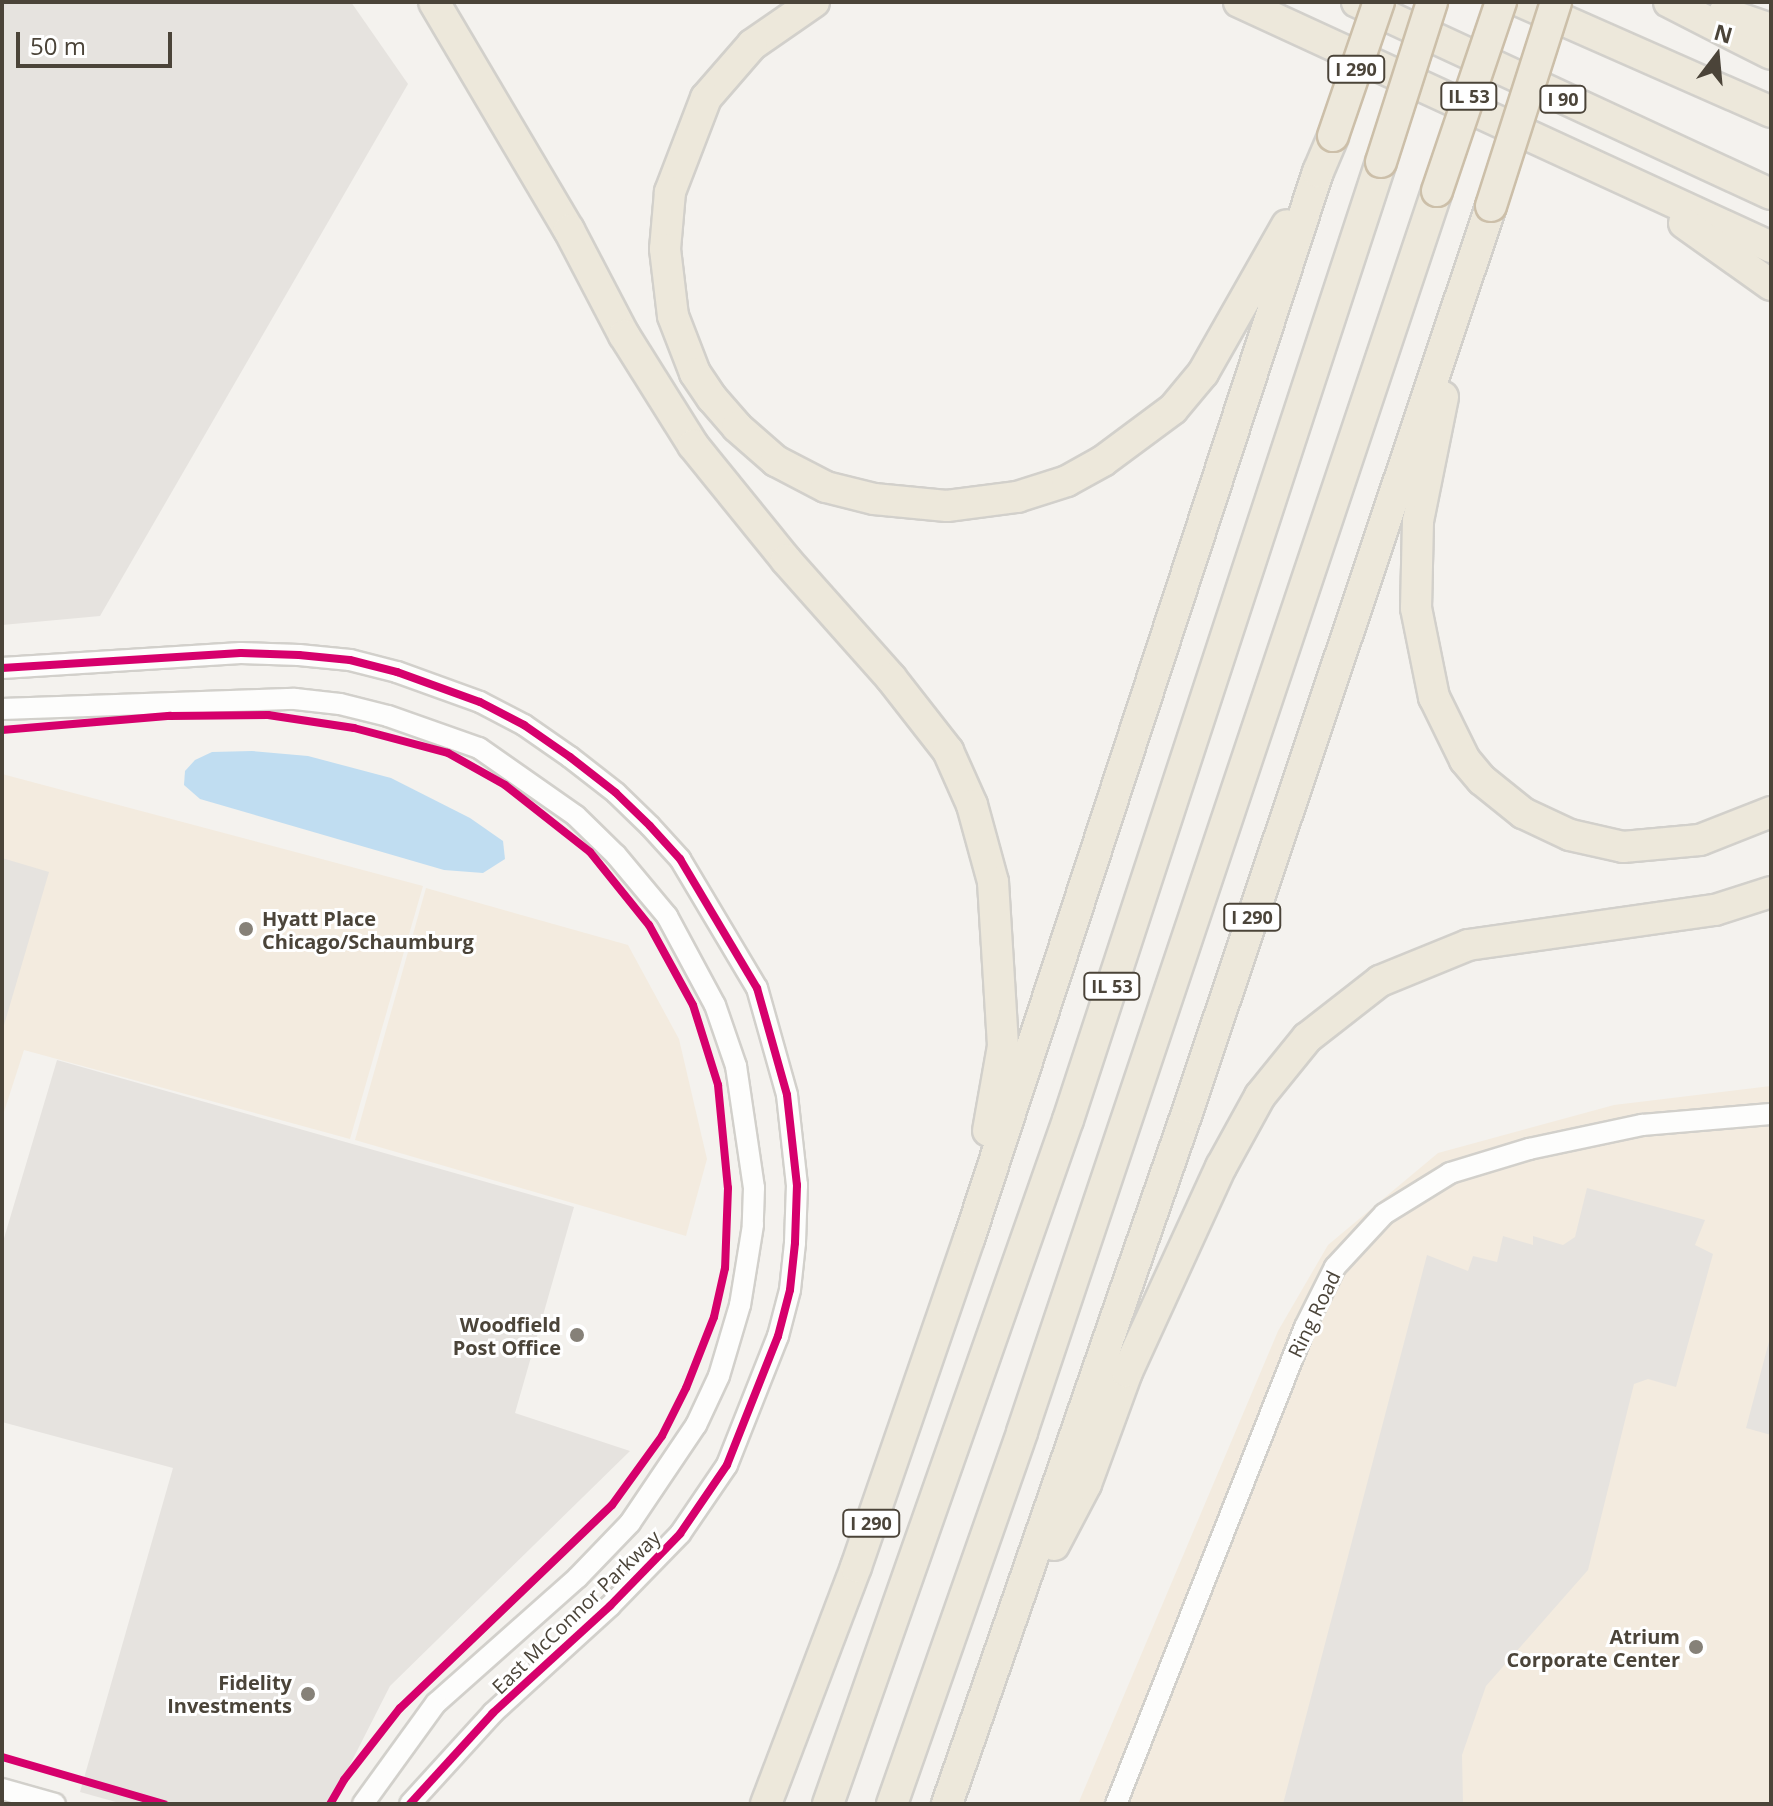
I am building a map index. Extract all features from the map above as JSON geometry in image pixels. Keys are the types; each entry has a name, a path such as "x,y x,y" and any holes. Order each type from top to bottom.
{"highway":[{"path":"434,2 569,230 624,335 693,445 920,714 948,751 972,805 993,882 1003,1046 969,1239"},
{"path":"814,2 752,45 706,98 670,192 665,249 673,316 695,373 737,427 776,461 826,487 874,499 947,506 1017,497 1067,481 1103,461 1173,409 1203,373 1318,172"},
{"path":"1239,2 1582,157 1771,247"},
{"name":"I 90","path":"1357,2 1771,194"},
{"name":"I 290","path":"766,1804 856,1567 969,1239 1318,172 1379,2"},
{"name":"IL 53","path":"828,1804 1068,1120 1432,2"},
{"name":"IL 53","path":"892,1804 1022,1432 1501,2"},
{"path":"1522,2 1771,112"},
{"name":"I 290","path":"947,1804 1011,1628 1491,206 1556,2"},
{"path":"1669,2 1771,54"},
{"path":"1693,2 1771,29"},
{"path":"1582,157 1728,251 1771,285"},
{"path":"1470,268 1418,521 1416,608 1421,645 1434,697 1454,741 1482,780 1523,813 1570,835 1610,845 1679,845 1719,834 1771,812"},
{"path":"1011,1628 1086,1484 1127,1372 1226,1156 1260,1096 1307,1038 1380,981 1468,945 1715,910 1771,892"}],"street":[{"name":"East McConnor Parkway","path":"2,668 241,653 299,655 350,660 397,672 480,702 524,725 570,757 616,793 650,826 680,859 757,988 787,1095 797,1185 795,1243 790,1290 778,1336 733,1452 680,1534 610,1606 493,1713 410,1804"},
{"name":"East McConnor Parkway","path":"2,709 295,699 340,704 388,716 479,748 576,816 616,855 667,916 715,1005 736,1066 754,1188 753,1225 740,1305 719,1376 696,1425 630,1523 577,1578 436,1703 363,1804"},
{"name":"Ring Road","path":"1116,1804 1305,1327 1335,1267 1384,1214 1450,1173 1529,1149 1642,1125 1771,1114"},
{"path":"2,1789 55,1804"}],"shaded area":[{"path":"2,2 351,2 408,84 100,616 2,625"},
{"path":"2,774 423,886 350,1139 24,1050 2,1118"},
{"path":"2,858 49,872 2,1032"},
{"path":"426,888 628,945 679,1039 707,1159 686,1236 355,1140"},
{"path":"57,1060 574,1207 515,1413 630,1451 390,1686 330,1804 123,1804 80,1792 173,1468 2,1422 2,1245"},
{"path":"1771,1086 1771,1804 1078,1804 1278,1331 1328,1245 1438,1153 1614,1105"},
{"path":"1587,1188 1705,1220 1695,1245 1713,1254 1676,1387 1648,1379 1634,1384 1588,1570 1486,1686 1462,1755 1463,1804 1283,1804 1427,1255 1468,1271 1473,1256 1497,1262 1503,1236 1533,1245 1533,1236 1563,1245 1575,1237"},
{"path":"1771,1334 1771,1435 1746,1428"}],"water":[{"path":"252,751 308,756 391,778 470,818 503,841 505,859 483,873 444,870 200,799 184,785 185,771 195,760 212,752"}],"cycle path":[{"path":"2,668 241,653 299,655 350,660 397,672 480,702 524,725 570,757 616,793 650,826 680,859 757,988 787,1095 797,1185 795,1243 790,1290 778,1336 727,1465 680,1534 610,1606 493,1713 410,1804"},
{"path":"2,730 170,716 268,715 354,728 448,753 505,785 590,852 649,925 693,1005 718,1085 728,1188 725,1268 714,1317 686,1388 662,1436 612,1505 400,1708 344,1780 330,1804"},
{"path":"2,1757 164,1804"}],"place":[{"name":"Hyatt Place Chicago/Schaumburg","path":"246,929"},
{"name":"Woodfield Post Office","path":"577,1335"},
{"name":"Atrium Corporate Center","path":"1696,1647"},
{"name":"Fidelity Investments","path":"308,1694"}]}
